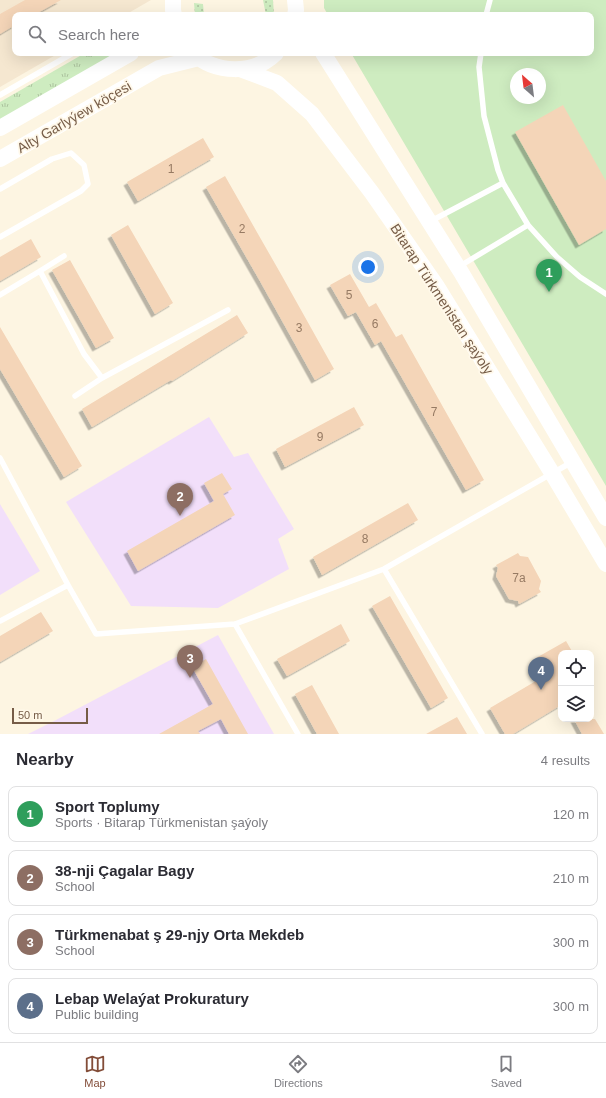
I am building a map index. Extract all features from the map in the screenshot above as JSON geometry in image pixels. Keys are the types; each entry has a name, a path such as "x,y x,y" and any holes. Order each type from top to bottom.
{"main road":[{"name":"Alty Garlyýew köçesi","path":"0,128 126,56"},
{"name":"Alty Garlyýew köçesi","path":"0,159 159,68 196,56"},
{"path":"196,56 211,65 225,69 240,69 257,65 273,56"},
{"name":"Bitarap Türkmenistan şaýoly","path":"325,56 458,267 606,518"},
{"name":"Bitarap Türkmenistan şaýoly","path":"240,69 277,83 312,114 372,193 436,285 552,473 606,564"}],"lane":[{"path":"487,12 490,0"},
{"path":"0,95 68,56"},
{"path":"480,56 479,68 484,116 498,170 503,183 528,225 557,257 580,276 606,294"},
{"path":"0,189 52,159 71,152 84,165 88,184 81,191 0,236"},
{"path":"429,222 503,183"},
{"path":"458,267 528,225"},
{"path":"0,295 64,256"},
{"path":"40,271 84,354 102,378"},
{"path":"75,396 102,378 228,310"},
{"path":"0,458 96,634 235,624 384,569 573,461"},
{"path":"384,569 482,734"},
{"path":"0,621 68,585"},
{"path":"235,624 298,734"}],"shaded area":[{"path":"0,0 151,0 130,12 12,12 12,56 54,56 0,87"},
{"path":"209,417 234,457 248,453 294,529 278,539 289,569 218,608 131,606 66,502"},
{"path":"0,504 40,571 0,595"},
{"path":"218,635 274,734 28,734 56,720"}],"green space":[{"path":"263,0 273,0 274,12 265,12"},
{"path":"324,0 606,0 606,486 353,56 594,56 594,12 326,12 324,8"},
{"path":"194,3 203,4 204,12 195,12"},
{"path":"80,56 113,56 0,120 0,102"}],"building":[{"path":"25,0 61,0 39,12 12,12 12,27 0,34 0,14"},
{"path":"563,105 606,181 606,229 579,245 515,132"},
{"path":"203,138 214,157 138,201 127,182"},
{"path":"225,176 334,369 315,380 206,187"},
{"path":"128,225 173,303 155,314 111,235"},
{"path":"31,239 41,257 0,281 0,257"},
{"path":"70,260 114,338 96,348 52,270"},
{"path":"350,274 369,307 376,303 396,337 402,334 484,480 466,490 381,341 375,345 356,312 348,316 330,285"},
{"path":"237,315 248,333 172,381 171,380 92,427 82,409"},
{"path":"0,327 82,466 64,477 0,369"},
{"path":"354,407 364,425 285,467 276,449"},
{"path":"222,473 232,489 223,494 235,515 138,571 127,551 214,501 204,483"},
{"path":"408,503 418,520 322,575 313,557"},
{"path":"518,553 520,556 528,557 541,581 539,589 541,592 519,604 518,601 509,599 496,576 498,568 496,565"},
{"path":"390,596 448,698 431,708 372,606"},
{"path":"41,612 53,631 0,662 0,636"},
{"path":"341,624 350,641 287,676 277,659"},
{"path":"566,641 571,650 558,650 558,707 513,734 505,734 490,708 546,675 536,658"},
{"path":"206,659 248,734 229,734 221,719 198,731 200,734 159,734 213,704 192,667"},
{"path":"312,685 339,734 317,734 295,694"},
{"path":"457,717 467,734 426,734"},
{"path":"595,719 604,734 582,734 576,722 594,722"}],"place":[{"name":"Sport Toplumy","path":"549,292"},
{"name":"38-nji Çagalar Bagy","path":"180,516"},
{"name":"Türkmenabat ş 29-njy Orta Mekdeb","path":"190,678"},
{"name":"Lebap Welaýat Prokuratury","path":"541,690"}]}
